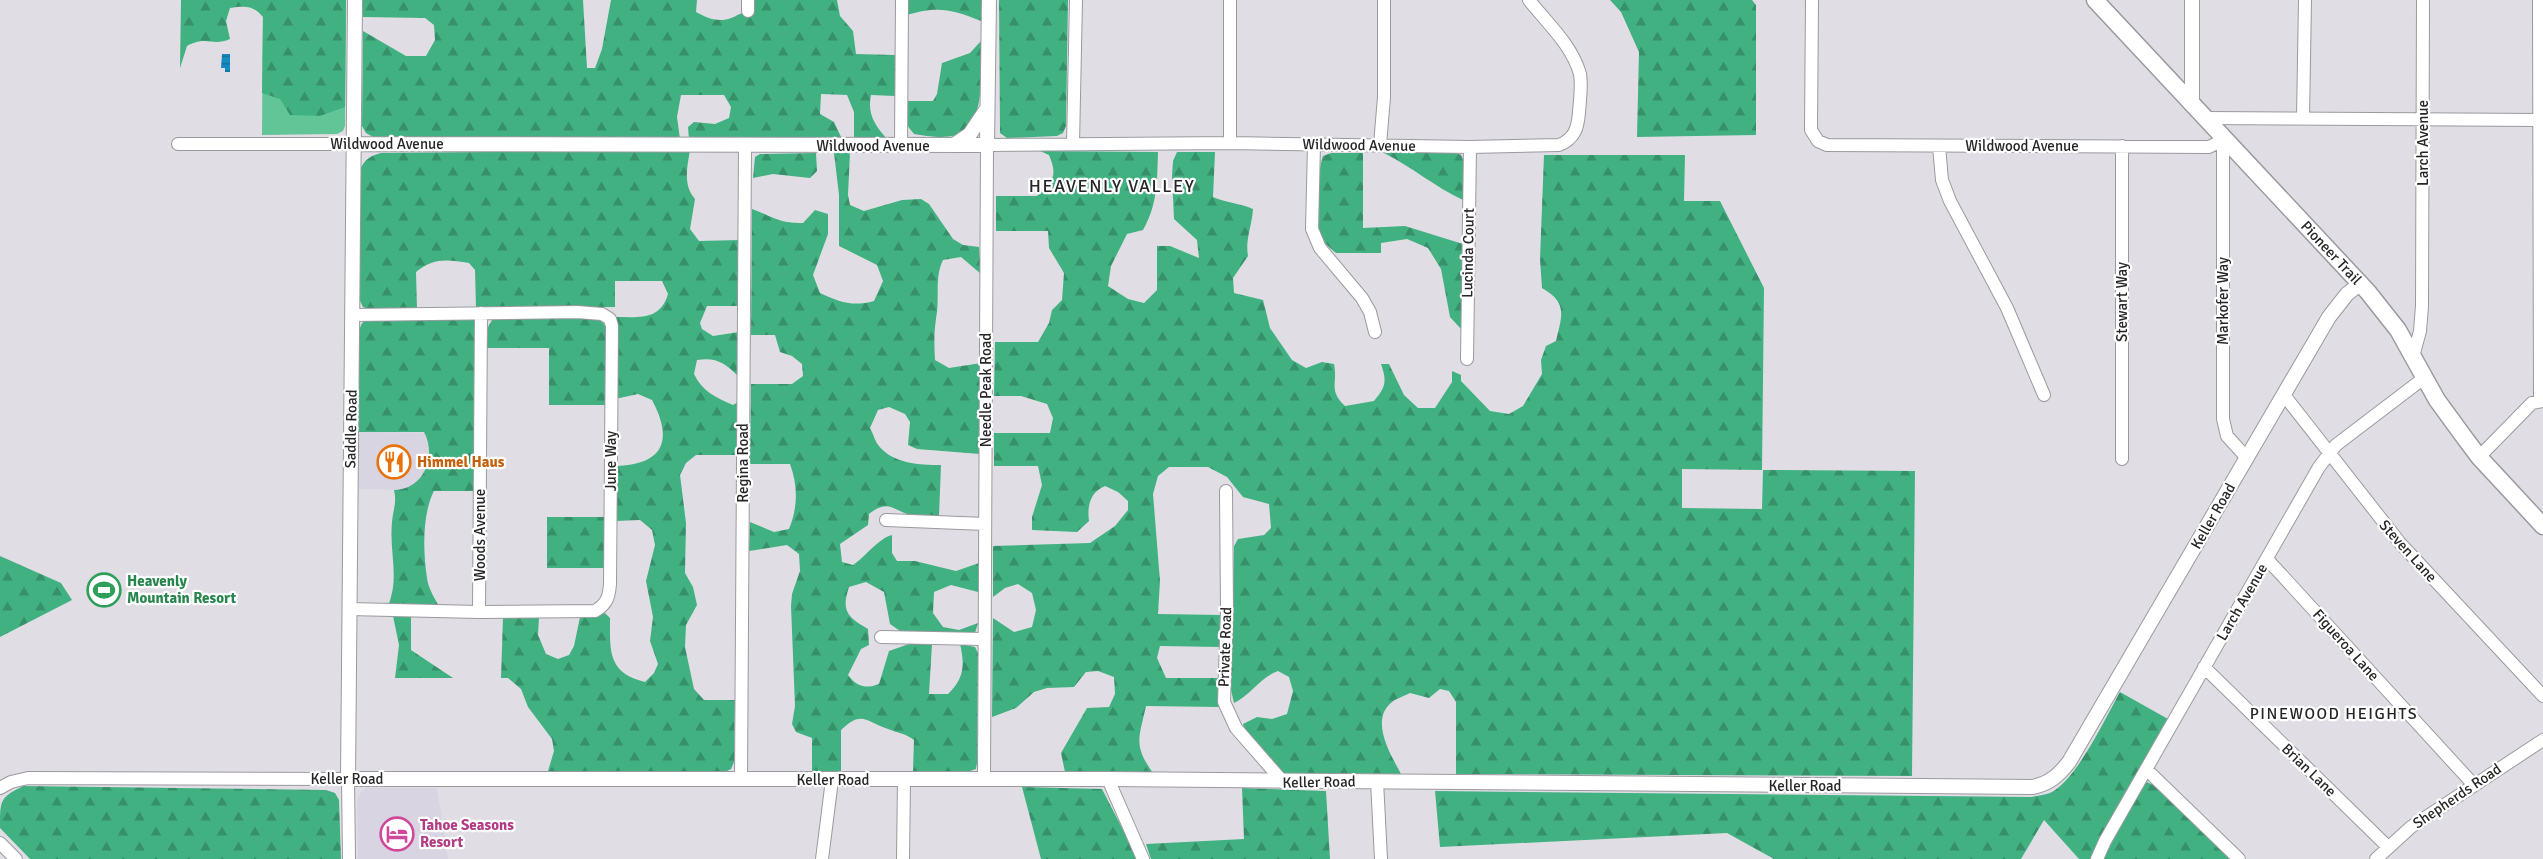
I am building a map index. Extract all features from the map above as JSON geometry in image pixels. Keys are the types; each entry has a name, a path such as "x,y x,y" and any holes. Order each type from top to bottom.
{"main road":[{"name":"Pioneer Trail","path":"2095,0 2361,283 2398,330 2424,378 2449,417 2479,457 2543,526"}],"street":[{"name":"Saddle Road","path":"349,859 355,0"},
{"path":"901,146 902,0"},
{"name":"Needle Peak Road","path":"984,779 983,639 989,0"},
{"path":"1073,144 1076,0"},
{"path":"1230,0 1230,143"},
{"path":"1380,145 1384,97 1384,0"},
{"name":"Wildwood Avenue","path":"178,144 901,146 1230,143 1540,147 1568,142 1574,134 1578,122 1580,76 1574,58 1562,40 1529,0"},
{"name":"Wildwood Avenue","path":"1812,0 1809,113 1811,130 1818,141 1827,146 2209,147 2223,136"},
{"path":"2192,0 2192,105"},
{"path":"2303,118 2305,0"},
{"name":"Larch Avenue","path":"2413,357 2420,331 2422,306 2423,0"},
{"path":"2479,457 2532,403 2542,401 2539,0"},
{"path":"954,145 970,134 984,114 987,105"},
{"path":"2205,118 2541,120"},
{"name":"Markofer Way","path":"2223,136 2223,419 2227,436 2247,458"},
{"path":"1314,145 1312,229 1320,248 1362,298 1370,312 1375,332"},
{"name":"Regina Road","path":"741,780 745,146"},
{"path":"1939,146 1942,180 1950,201 2007,308 2044,395"},
{"name":"Stewart Way","path":"2122,146 2122,459"},
{"name":"Lucinda Court","path":"1467,359 1470,147"},
{"name":"Keller Road","path":"0,788 11,782 28,778 1108,779 1284,783 1377,781 2033,787 2045,784 2057,777 2069,762 2336,307 2361,283"},
{"name":"June Way","path":"349,609 479,612 595,611 603,607 609,597 610,584 612,326 610,319 602,314 577,312 352,315"},
{"name":"Woods Avenue","path":"479,612 482,313"},
{"name":"Larch Avenue","path":"2097,859 2204,667 2328,453 2424,378"},
{"name":"Steven Lane","path":"2284,395 2400,543 2543,696"},
{"name":"Private Road","path":"1226,491 1227,615 1224,702 1236,728 1284,783"},
{"path":"886,520 985,524"},
{"name":"Figueroa Lane","path":"2267,559 2473,784"},
{"path":"881,637 983,639"},
{"name":"Brian Lane","path":"2204,667 2388,847"},
{"name":"Shepherds Road","path":"2376,859 2410,827 2543,740"},
{"path":"2146,769 2239,859"},
{"path":"1108,779 1143,859"},
{"path":"822,859 832,780"},
{"path":"903,859 904,780"},
{"path":"1377,781 1381,859"},
{"path":"0,843 16,859"}],"shaded area":[{"path":"358,432 475,433 475,491 355,489"},
{"path":"366,788 437,788 448,859 358,859 357,801 361,792"}],"green space":[{"path":"181,0 346,0 345,107 320,116 290,115 280,99 262,93 263,17 256,10 248,7 230,8 226,21 230,39 218,42 200,41 187,46 180,68"},
{"path":"263,0 346,0 345,126 343,131 337,134 262,135"},
{"path":"363,0 583,0 587,68 595,68 602,49 611,0 697,0 696,12 709,18 722,20 746,13 753,0 837,0 840,16 853,31 856,54 895,55 895,96 871,95 870,102 873,119 887,139 854,139 854,112 847,95 821,94 820,114 834,122 842,139 689,139 688,127 694,122 715,124 729,118 731,107 724,95 681,95 677,117 680,139 373,137 366,133 362,126 363,31 406,56 426,56 435,40 434,25 425,18 363,17"},
{"path":"907,0 981,0 981,21 944,10 927,10 907,15"},
{"path":"999,0 1068,0 1066,126 1063,133 1057,136 1007,138 1000,133"},
{"path":"1610,0 1752,0 1756,5 1756,135 1637,137 1639,52 1621,12"},
{"path":"981,41 978,108 966,129 951,136 935,137 914,134 906,124 906,101 933,101 937,94 942,63 970,53"},
{"path":"690,150 687,182 695,199 690,229 699,241 740,240 739,306 707,306 700,323 702,329 713,336 739,332 738,376 724,364 710,359 697,360 694,374 701,385 715,397 733,405 738,402 737,455 696,455 686,463 680,475 686,523 685,573 693,587 697,605 686,625 685,647 694,689 704,700 735,700 734,762 731,769 725,772 548,771 554,751 552,739 528,707 521,689 508,678 501,678 503,617 539,617 538,635 546,654 558,659 569,655 574,646 580,617 594,618 605,613 610,618 611,650 617,666 624,673 645,682 654,673 658,664 650,641 653,617 646,581 655,545 652,530 640,520 616,521 615,466 631,465 654,455 663,439 662,427 652,400 638,394 615,399 615,317 648,316 660,309 668,294 662,281 615,281 615,307 476,308 475,270 469,263 441,261 429,264 416,272 417,309 368,309 363,307 360,301 359,172 367,159 381,153"},
{"path":"1040,151 1158,152 1156,192 1152,211 1143,230 1127,234 1111,266 1108,286 1128,299 1144,303 1157,290 1157,246 1170,246 1199,258 1197,240 1174,219 1173,161 1177,152 1215,152 1213,197 1253,209 1247,244 1248,256 1233,278 1234,293 1263,300 1270,328 1292,360 1306,368 1322,362 1334,364 1335,391 1345,406 1374,401 1384,384 1381,364 1389,364 1404,395 1418,408 1435,408 1452,382 1452,371 1461,375 1461,381 1490,411 1509,414 1523,406 1542,374 1541,360 1546,346 1556,341 1561,317 1561,310 1556,299 1542,288 1540,259 1544,155 1685,155 1684,201 1720,201 1764,288 1762,470 1682,469 1682,508 1762,509 1763,470 1915,471 1912,776 1456,774 1456,702 1449,691 1440,689 1429,698 1410,693 1392,702 1385,709 1382,718 1384,738 1401,774 1281,773 1245,734 1243,724 1257,717 1272,719 1287,714 1293,691 1289,677 1278,671 1271,674 1234,703 1231,690 1234,546 1238,539 1264,535 1271,528 1269,504 1243,497 1227,477 1208,467 1169,467 1158,476 1153,494 1160,581 1158,614 1222,615 1220,647 1160,646 1157,658 1166,678 1219,678 1219,707 1146,706 1139,741 1142,755 1153,773 1065,772 1061,753 1087,708 1109,707 1115,694 1114,677 1098,671 1086,672 1074,687 1047,688 1034,692 1016,708 992,717 993,618 1014,632 1032,627 1036,610 1032,593 1018,584 1005,588 993,597 993,546 1090,543 1115,526 1128,510 1128,501 1118,492 1105,486 1093,496 1089,505 1089,521 1077,532 1032,530 1032,517 1042,485 1038,466 994,466 994,433 1050,433 1053,418 1047,404 1021,396 994,396 995,342 1038,342 1049,323 1052,310 1062,300 1064,273 1049,248 1048,231 996,231 996,196 1037,196 1050,182 1053,173 1052,162 1049,155"},
{"path":"816,153 817,171 810,178 773,174 753,178 755,157 760,154"},
{"path":"834,153 850,153 848,195 850,205 864,211 902,200 921,199 929,204 953,239 963,245 979,247 981,274 961,257 943,260 938,279 934,341 935,360 949,368 981,363 980,454 917,449 908,445 910,422 905,414 889,407 878,410 870,428 877,443 884,451 907,462 941,465 939,516 913,516 889,507 881,507 869,514 868,525 840,544 842,562 853,565 882,540 892,535 892,553 897,561 915,561 956,571 979,563 978,592 951,585 934,592 933,613 943,627 959,630 978,623 975,633 903,633 890,624 884,592 866,582 849,587 846,602 846,608 851,617 868,629 869,645 861,649 848,675 862,686 879,684 889,651 909,644 932,644 929,694 948,694 957,683 962,671 960,644 975,647 978,653 977,763 976,769 970,771 913,771 914,740 904,734 859,719 841,730 841,771 812,771 812,738 796,732 792,724 795,706 791,606 792,594 800,571 799,554 787,545 749,551 750,522 774,532 789,529 796,497 790,464 750,464 751,384 792,384 803,376 802,364 792,356 780,352 775,335 751,335 752,209 776,219 795,223 803,223 815,210 828,214 828,234 813,275 820,293 846,303 866,303 874,301 883,281 877,265 839,246 839,195"},
{"path":"1331,153 1363,153 1363,228 1405,226 1463,244 1462,330 1450,317 1441,269 1428,248 1407,239 1381,243 1381,253 1336,253 1323,241 1317,225 1317,194 1323,156"},
{"path":"1384,153 1456,153 1461,155 1464,162 1463,200 1404,164"},
{"path":"591,317 602,321 607,331 606,405 549,405 549,348 487,348 488,327 492,320"},
{"path":"474,319 478,323 475,491 434,491 425,522 424,545 427,578 430,590 440,608 388,606 394,575 391,533 395,503 394,490 413,484 420,478 428,461 428,441 424,432 358,432 359,330 362,323 367,320"},
{"path":"547,517 605,517 604,568 547,568"},
{"path":"0,556 61,583 72,600 0,637"},
{"path":"393,616 411,616 411,650 453,678 395,678 399,645"},
{"path":"2120,692 2168,719 2090,859 2079,859 2044,820 2021,859 1774,859 1727,833 1440,847 1435,791 2031,797 2043,795 2060,786 2080,763"},
{"path":"2147,782 2157,787 2230,859 2103,859"},
{"path":"23,786 326,790 335,793 339,800 341,859 30,859 0,828 0,811 3,801"},
{"path":"1022,787 1102,789 1138,859 1041,859"},
{"path":"1242,788 1326,791 1330,859 1151,859 1146,844 1244,839"}],"water":[{"path":"222,54 230,54 230,72 225,72 225,68 221,68"}],"place":[{"name":"Himmel Haus","path":"394,462"},
{"name":"Heavenly Mountain Resort","path":"104,590"},
{"name":"Tahoe Seasons Resort","path":"397,834"}],"district":[{"name":"HEAVENLY VALLEY","path":"1112,186"},
{"name":"PINEWOOD HEIGHTS","path":"2334,713"}]}
